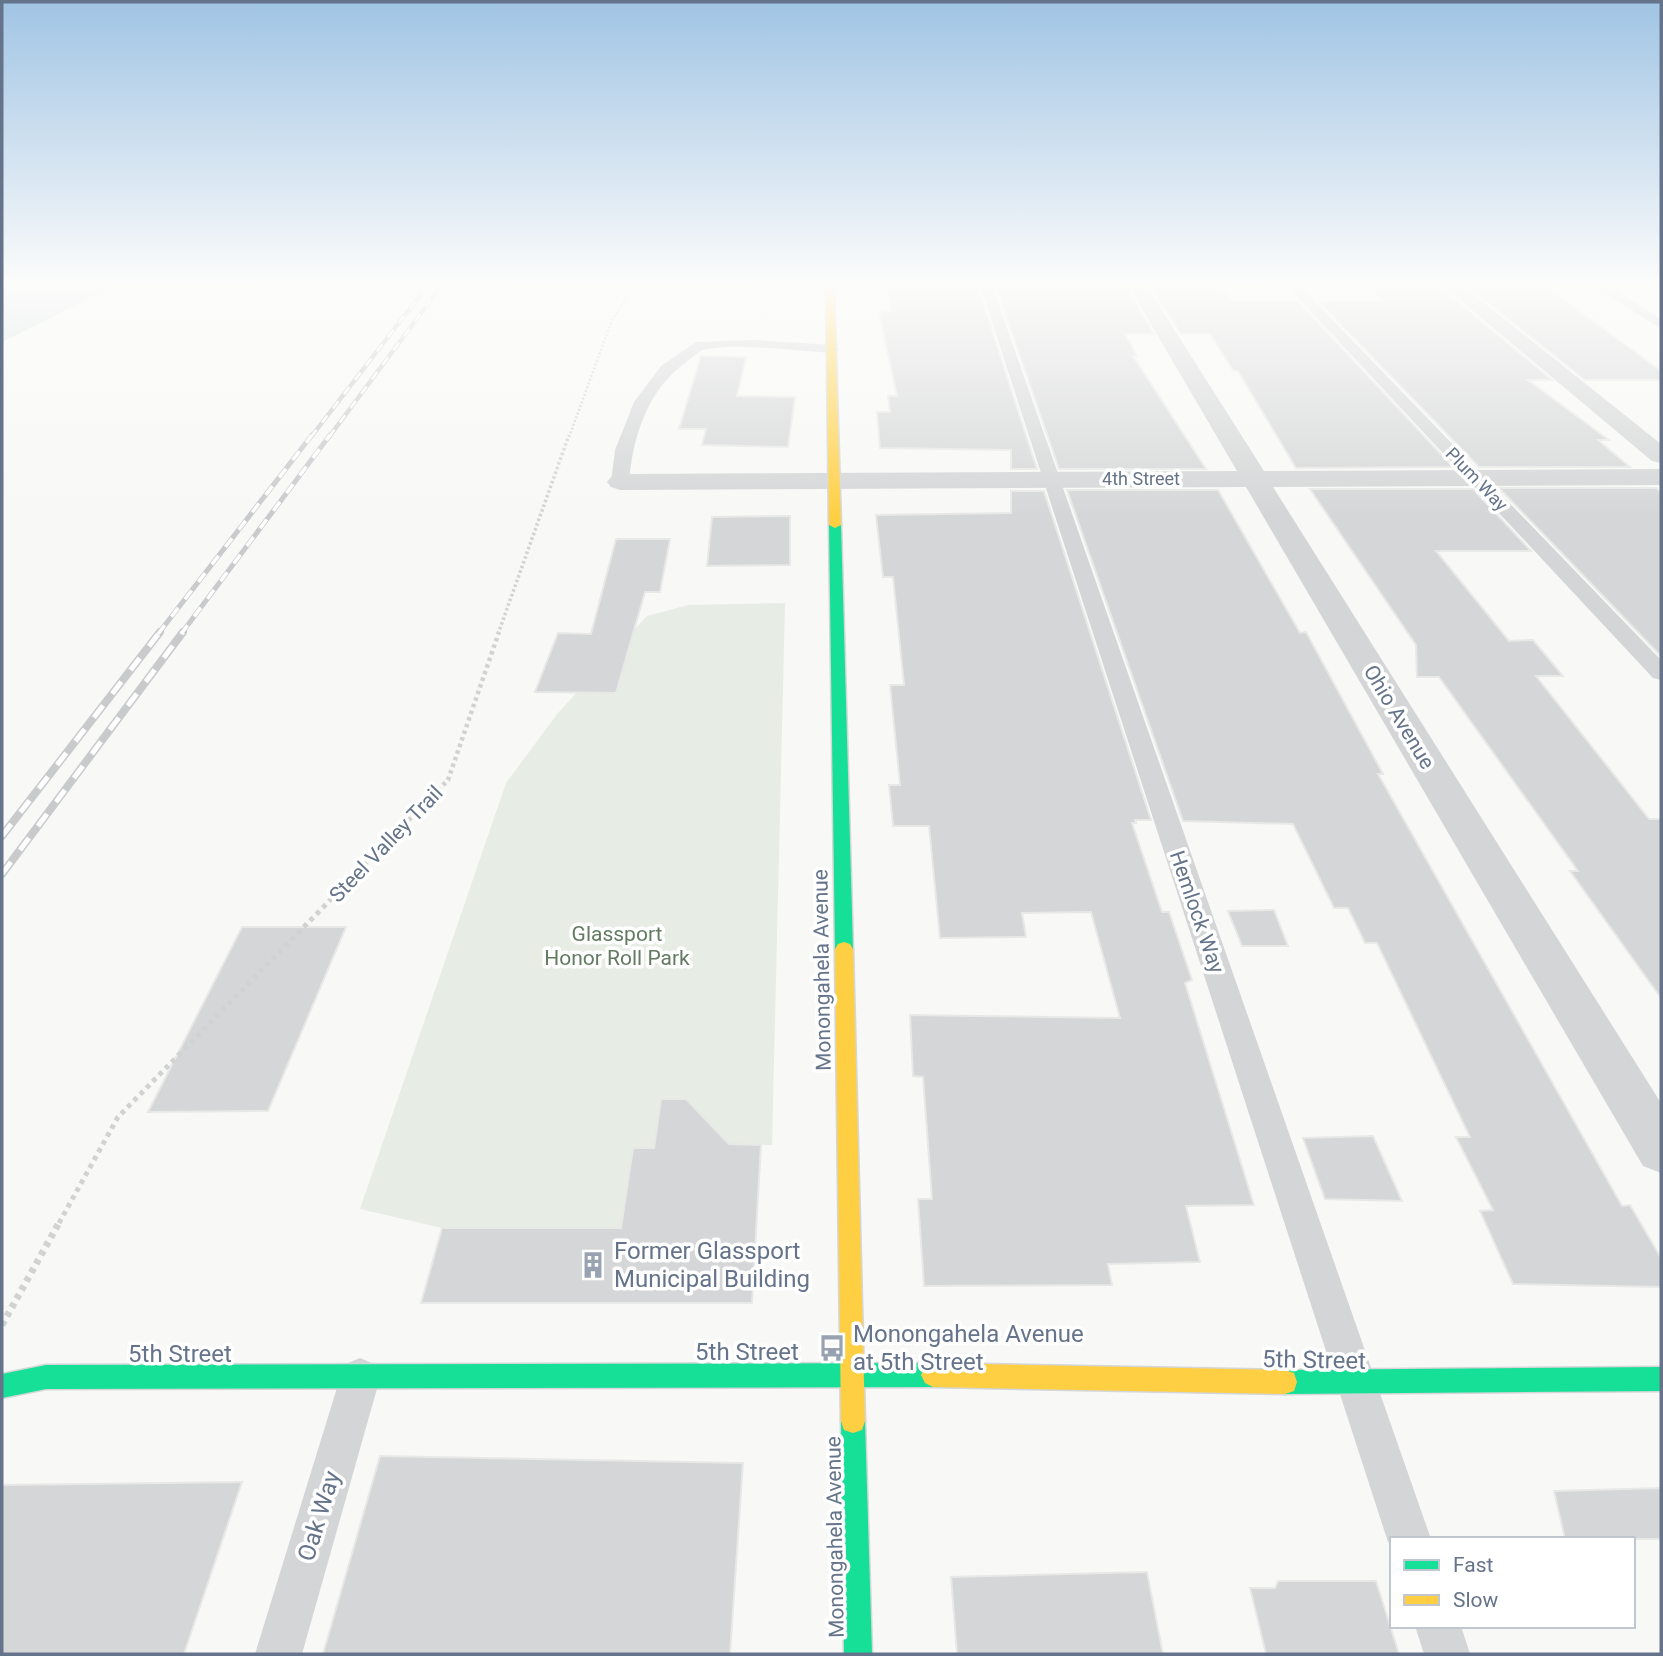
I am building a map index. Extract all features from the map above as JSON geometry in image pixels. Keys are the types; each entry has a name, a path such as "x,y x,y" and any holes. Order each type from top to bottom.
{"main road":[{"name":"Monongahela Avenue","path":"832,362 859,1654"},
{"name":"5th Street","path":"2,1386 46,1377 360,1378 852,1374 1359,1384 1661,1379"}],"street":[{"name":"Ohio Avenue","path":"1183,362 1661,1147"},
{"path":"1546,362 1661,456"},
{"name":"4th Street","path":"620,482 1661,477"}],"lane":[{"path":"620,482 623,450 642,402 666,369 676,362"},
{"name":"Hemlock Way","path":"1011,362 1359,1384 1408,1537"},
{"name":"Plum Way","path":"1366,362 1661,673"},
{"name":"Oak Way","path":"278,1654 360,1378"},
{"path":"1439,1628 1447,1654"}],"path":[{"name":"Steel Valley Trail","path":"2,1325 118,1117 448,780 523,561 596,362"}],"green space":[{"name":"Glassport Honor Roll Park","path":"785,603 772,1145 711,1144 661,1099 654,1148 633,1148 621,1228 442,1228 360,1209 506,783 558,713 647,616 688,605"}],"building":[{"path":"699,362 745,362 737,396 795,397 788,447 702,445 706,429 679,429"},
{"path":"890,362 1002,362 1037,469 1011,469 1011,450 880,448 877,412 890,412 888,396 897,396"},
{"path":"1022,362 1137,362 1206,469 1059,469"},
{"path":"1228,362 1355,362 1453,467 1296,468 1238,371 1233,370"},
{"path":"1377,362 1531,362 1552,380 1528,380 1609,440 1598,440 1630,467 1479,467"},
{"path":"1563,362 1649,362 1661,371 1661,380 1585,380"},
{"path":"1499,488 1656,488 1661,492 1661,656"},
{"path":"1310,489 1473,489 1531,551 1436,551 1509,641 1533,640 1563,676 1536,676 1649,819 1661,819 1661,998 1570,871 1578,871 1439,677 1417,677 1416,645"},
{"path":"1067,490 1218,490 1300,633 1306,632 1383,774 1378,774 1622,1206 1630,1205 1661,1258 1661,1287 1513,1284 1480,1211 1493,1210 1456,1137 1470,1137 1377,943 1365,943 1348,908 1334,908 1293,824 1183,821"},
{"path":"1011,491 1044,491 1151,820 1135,820 1136,823 1132,823 1162,912 1169,912 1192,980 1185,983 1254,1205 1186,1206 1200,1262 1108,1264 1112,1285 924,1286 918,1199 932,1199 923,1077 913,1076 910,1015 1120,1018 1091,912 1022,913 1026,937 940,938 929,826 893,826 889,785 900,785 890,685 904,685 893,577 883,577 876,515 1011,513"},
{"path":"790,516 790,565 707,566 712,517"},
{"path":"616,539 670,539 660,592 645,592 616,693 535,692 558,633 591,634"},
{"path":"1274,910 1288,946 1242,946 1228,911"},
{"path":"242,927 346,927 268,1111 148,1112"},
{"name":"Former Glassport Municipal Building","path":"661,1099 686,1099 729,1144 761,1145 752,1303 421,1303 442,1228 621,1228 633,1148 654,1148"},
{"path":"1373,1136 1402,1201 1325,1199 1303,1138"},
{"path":"380,1456 743,1463 730,1654 323,1654"},
{"path":"242,1482 184,1654 2,1654 2,1485"},
{"path":"1661,1488 1661,1539 1565,1537 1554,1491"},
{"path":"1147,1572 1163,1654 957,1654 951,1577"},
{"path":"1278,1581 1376,1581 1399,1654 1266,1654 1250,1588 1275,1588"}],"railway":[{"path":"311,437 369,362"},
{"path":"329,437 385,362"},
{"path":"158,634 312,435"},
{"path":"181,634 330,435"},
{"path":"2,836 160,632"},
{"path":"2,874 183,632"}],"traffic: fast":[{"path":"835,525 844,949"},
{"path":"2,1386 46,1377 933,1375"},
{"path":"1285,1382 1661,1379"},
{"path":"853,1421 858,1654"}],"traffic: slow":[{"path":"832,362 835,525"},
{"path":"844,949 853,1421"},
{"path":"933,1375 1285,1382"}],"place":[{"name":"Former Glassport Municipal Building","path":"593,1265"},
{"name":"Monongahela Avenue at 5th Street","path":"832,1348"}]}
